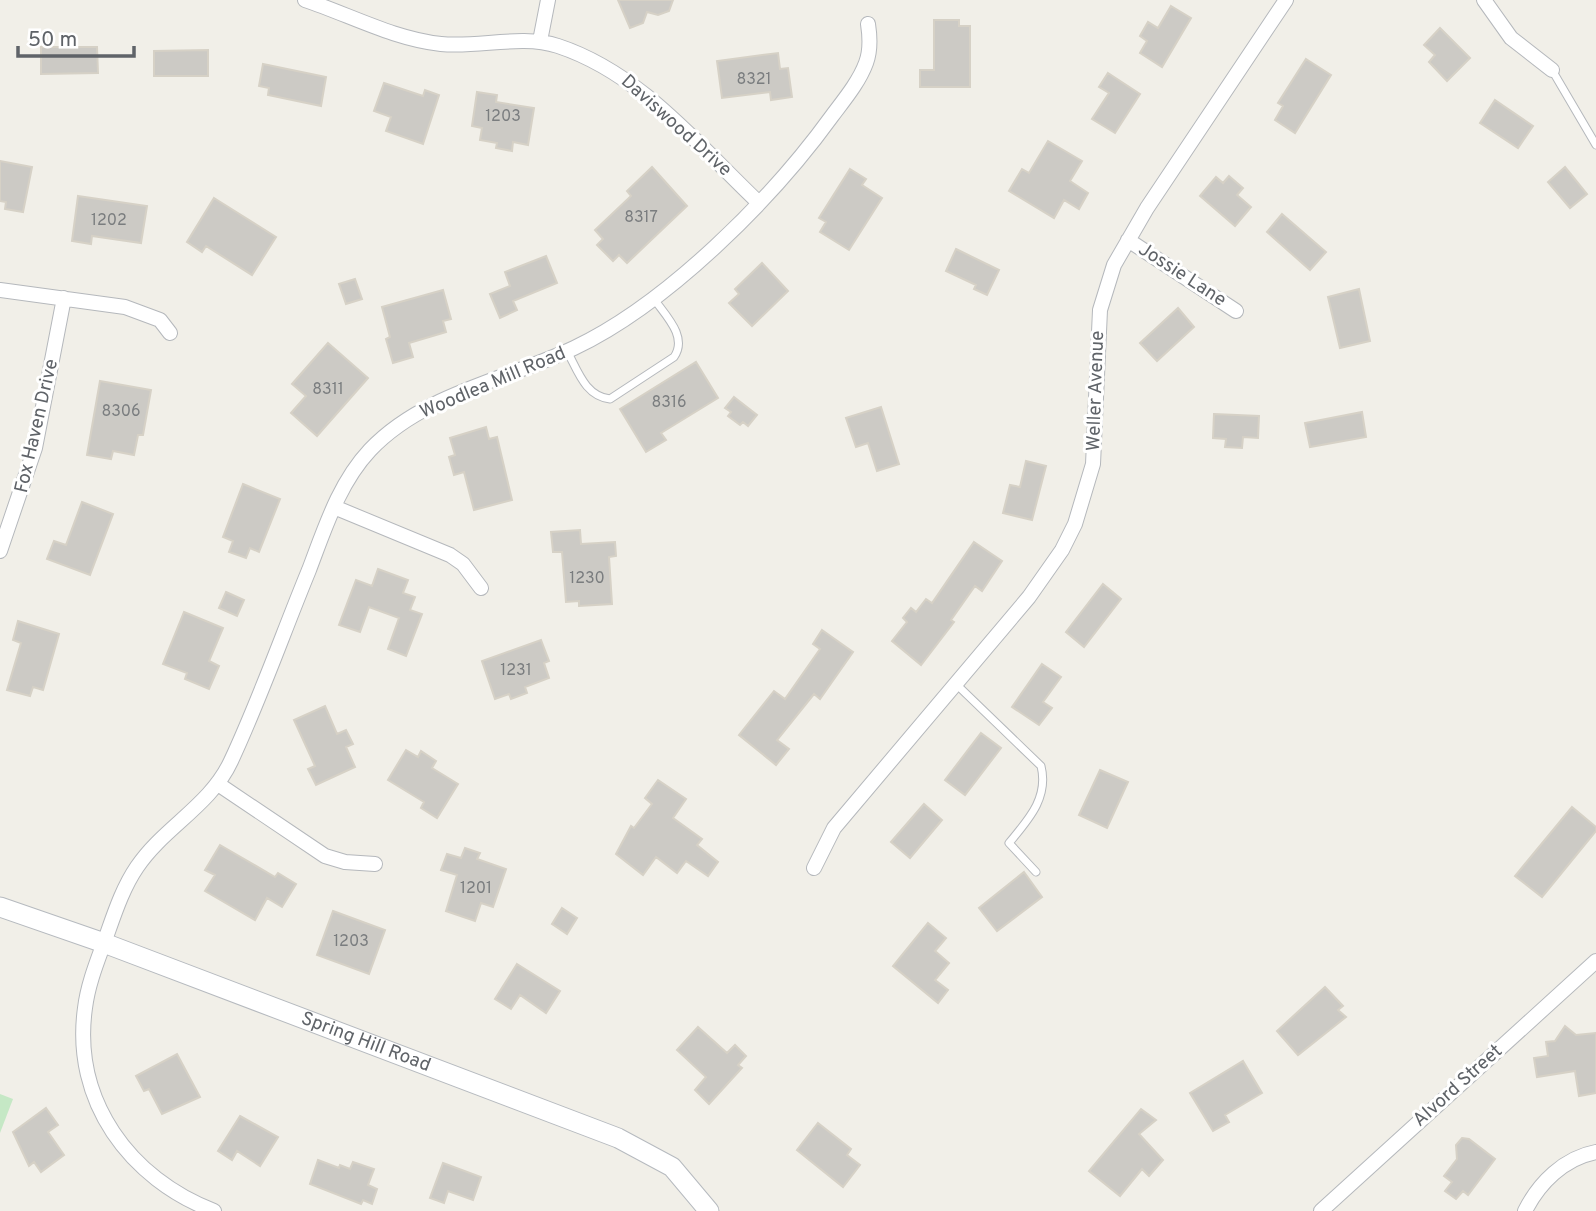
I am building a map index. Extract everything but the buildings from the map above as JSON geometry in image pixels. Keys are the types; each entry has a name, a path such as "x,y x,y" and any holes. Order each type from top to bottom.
{"main road":[{"name":"Spring Hill Road","path":"0,907 104,943 618,1138 672,1167 709,1211"}],"street":[{"name":"Daviswood Drive","path":"305,0 419,41 445,44 540,41 596,61 631,83 758,202"},
{"path":"540,41 548,0"},
{"name":"Weller Avenue","path":"814,868 834,828 1041,581 1075,524 1087,492 1096,445 1100,310 1114,265 1286,0"},
{"path":"1484,0 1511,38 1552,70"},
{"name":"Woodlea Mill Road","path":"214,1211 176,1194 141,1168 117,1142 99,1109 85,1062 83,1036 89,985 135,870 150,850 201,804 218,784 230,763 334,507 367,453 386,434 412,416 567,351 613,327 654,299 715,246 818,136 865,66 870,38 868,24"},
{"name":"Jossie Lane","path":"1128,240 1236,311"},
{"path":"0,290 145,312 160,320 170,333"},
{"name":"Fox Haven Drive","path":"0,551 35,448 64,298"},
{"path":"334,507 450,555 463,564 481,588"},
{"path":"218,784 325,856 345,862 375,864"},
{"name":"Alvord Street","path":"1321,1211 1596,961"},
{"path":"1525,1211 1552,1174 1569,1162 1596,1152"}],"lane":[{"path":"1552,70 1596,145"},
{"path":"567,351 589,390 599,398 610,399 674,357 679,350 677,334 654,299"},
{"path":"955,683 1041,766 1044,778 1041,797 1035,811 1009,843 1036,872"}],"green space":[{"path":"0,1094 13,1099 0,1133"}]}
